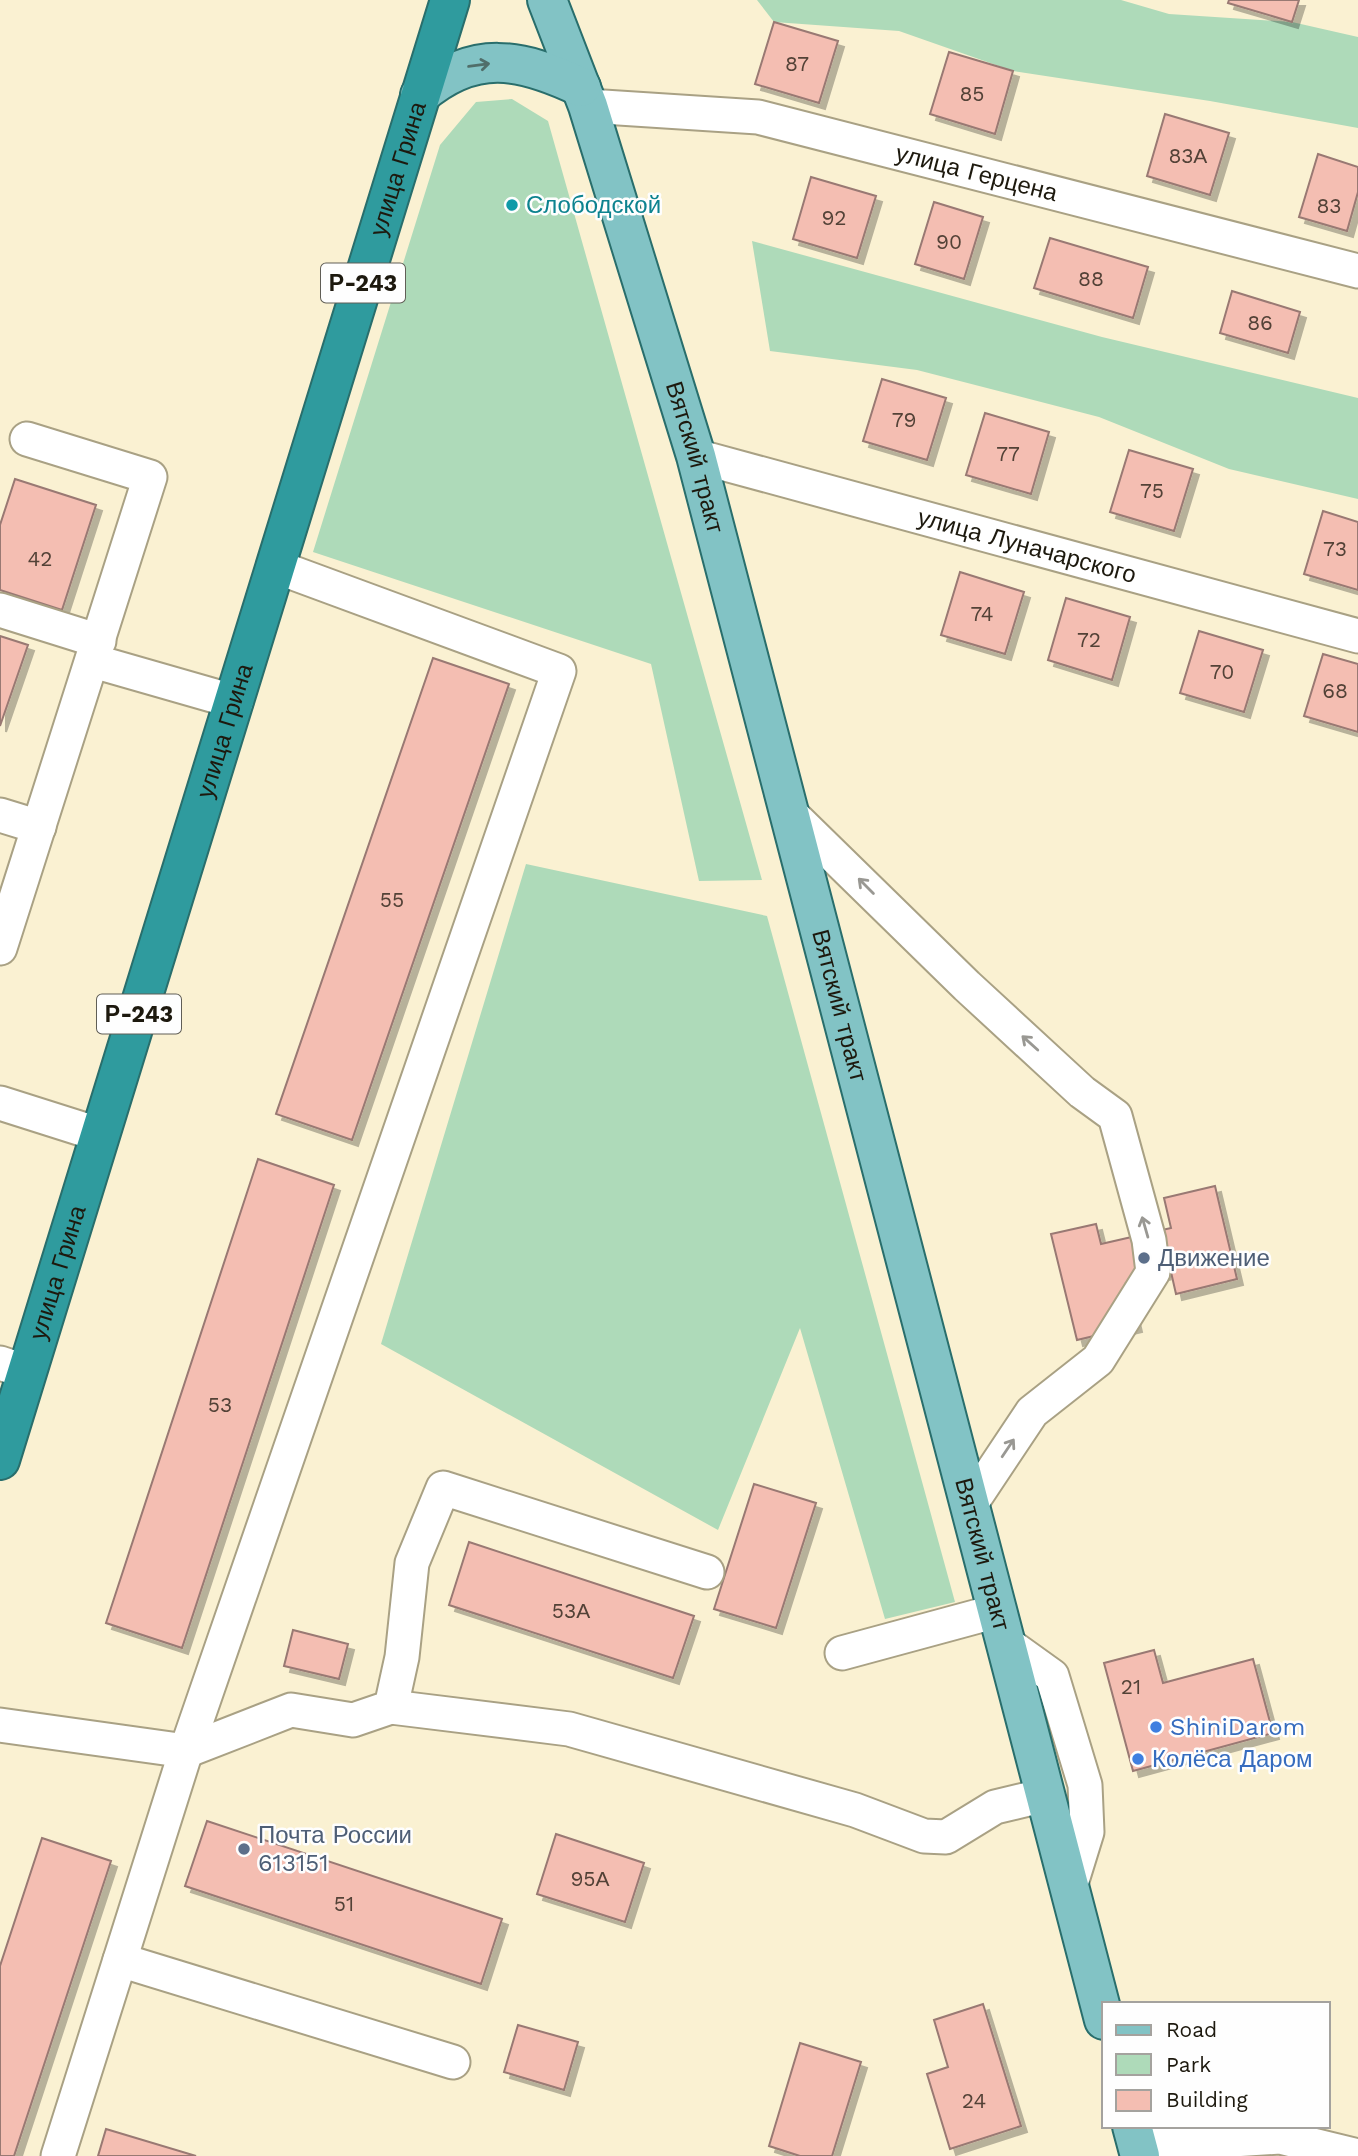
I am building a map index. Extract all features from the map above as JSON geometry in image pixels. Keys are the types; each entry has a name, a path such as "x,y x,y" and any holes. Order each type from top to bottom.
{"highway":[{"name":"улица Грина","path":"0,1460 14,1368 101,1135 450,0"}],"main road":[{"name":"Вятский тракт","path":"547,0 585,97 696,456 1102,2012"},
{"path":"419,96 443,76 469,66 494,63 550,72 585,97"}],"street":[{"name":"улица Герцена","path":"585,97 758,117 1358,271"},
{"path":"0,948 150,477 27,439"},
{"name":"улица Луначарского","path":"696,456 1358,636"},
{"path":"58,2156 186,1751 559,671 277,567"},
{"path":"0,610 96,651 236,702"},
{"path":"789,812 967,986 1082,1092 1115,1116 1149,1240 1153,1272 1098,1360 1032,1412 970,1505"},
{"path":"0,815 39,827"},
{"path":"0,1103 101,1135"},
{"path":"391,1707 402,1657 412,1563 443,1488 707,1572"},
{"path":"842,1653 1001,1627 1052,1676 1085,1785 1087,1832 1070,1887"},
{"path":"0,1725 186,1751 292,1710 353,1720 391,1707 569,1729 855,1810 925,1836 946,1837 995,1807 1045,1795"},
{"path":"120,1960 453,2062"},
{"path":"1136,2143 1280,2137 1358,2156"}],"green space":[{"path":"757,0 1121,0 1169,14 1292,22 1358,37 1358,128 1210,101 1013,71 899,31 774,22"},
{"path":"512,99 548,121 762,880 699,881 651,664 313,552 440,145 476,102"},
{"path":"752,241 1102,337 1358,398 1358,499 1229,469 1099,417 917,370 770,351"},
{"path":"526,864 767,916 955,1602 885,1619 800,1328 718,1530 381,1344"}],"building":[{"path":"1229,0 1299,0 1292,22 1228,3"},
{"path":"774,22 838,41 819,103 755,84"},
{"path":"949,52 1013,71 995,134 930,114"},
{"path":"1165,114 1229,133 1210,195 1147,176"},
{"path":"1318,154 1358,167 1358,192 1347,231 1299,217"},
{"path":"811,177 876,196 857,258 793,239"},
{"path":"934,202 983,217 964,279 915,264"},
{"path":"1050,238 1148,267 1133,318 1034,288"},
{"path":"1232,291 1300,312 1288,353 1220,333"},
{"path":"882,379 946,398 927,460 863,441"},
{"path":"985,413 1049,432 1031,494 966,475"},
{"path":"1129,450 1193,469 1174,531 1110,512"},
{"path":"15,479 96,505 62,610 0,590 0,525"},
{"path":"1323,511 1358,522 1358,590 1304,574"},
{"path":"960,572 1024,592 1005,654 941,635"},
{"path":"1066,598 1130,617 1112,680 1048,660"},
{"path":"1199,631 1263,650 1244,712 1180,693"},
{"path":"0,636 28,645 0,726"},
{"path":"1323,654 1358,664 1358,732 1304,716"},
{"path":"433,658 509,684 352,1140 276,1114"},
{"path":"258,1159 334,1185 182,1648 106,1623"},
{"name":"Движение","path":"1215,1186 1237,1279 1176,1294 1171,1272 1126,1283 1136,1326 1077,1340 1051,1234 1096,1224 1101,1244 1171,1228 1164,1198"},
{"path":"754,1484 816,1503 776,1628 714,1609"},
{"path":"469,1542 694,1616 673,1678 449,1605"},
{"path":"293,1630 348,1644 339,1679 284,1666"},
{"path":"1154,1650 1163,1683 1253,1659 1273,1733 1133,1771 1104,1663"},
{"path":"207,1821 502,1919 481,1984 185,1886"},
{"path":"556,1834 644,1863 625,1922 537,1894"},
{"path":"42,1838 111,1861 14,2156 0,2156 0,1966"},
{"path":"983,2004 1021,2126 950,2149 927,2074 948,2067 934,2020"},
{"path":"518,2025 578,2042 564,2090 504,2072"},
{"path":"800,2043 861,2062 832,2156 800,2156 769,2146"},
{"path":"106,2129 196,2156 98,2156"}],"place":[{"name":"Слободской","path":"512,205"},
{"name":"Движение","path":"1144,1258"},
{"name":"ShiniDarom","path":"1156,1727"},
{"name":"Колёса Даром","path":"1138,1759"},
{"name":"Почта России 613151","path":"244,1849"}]}
